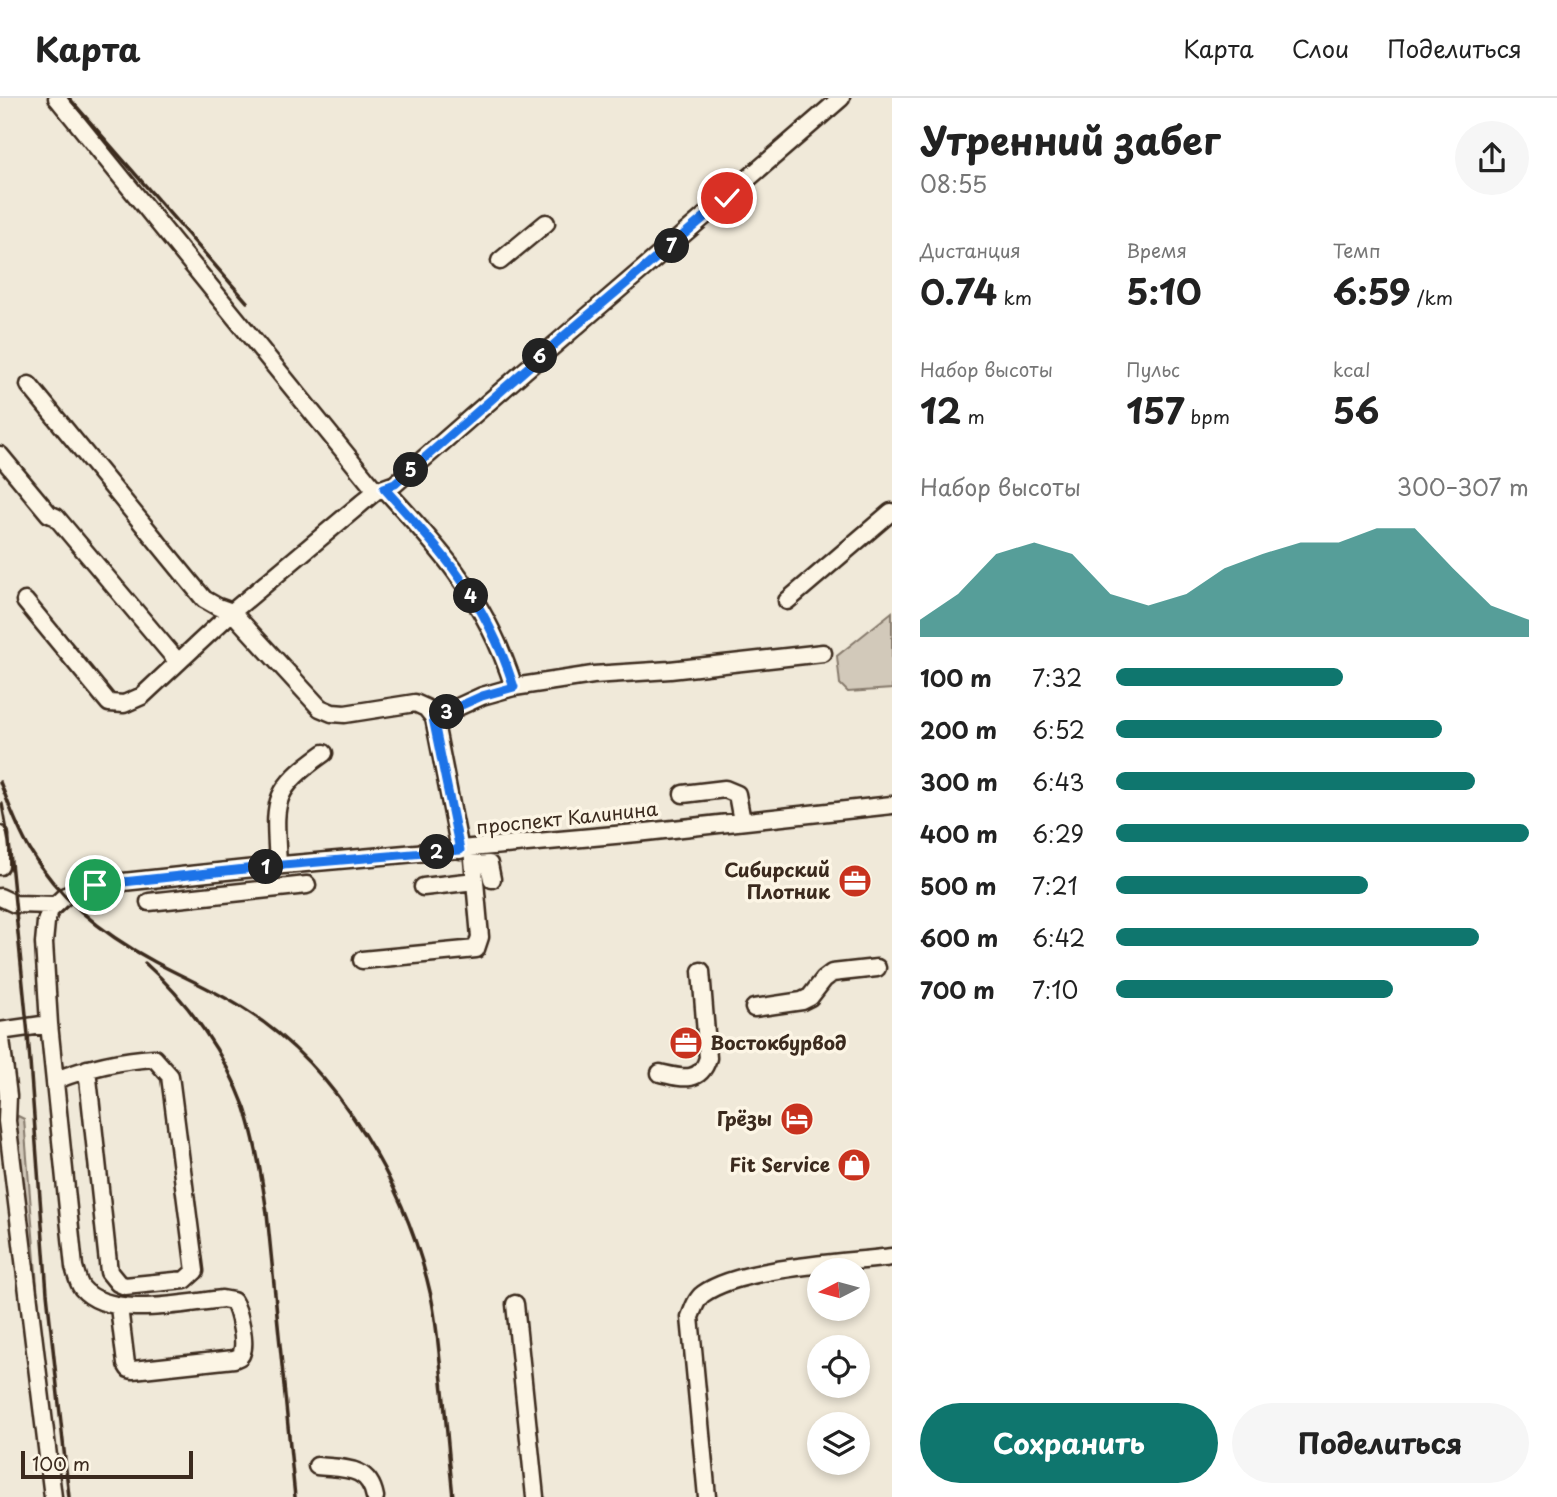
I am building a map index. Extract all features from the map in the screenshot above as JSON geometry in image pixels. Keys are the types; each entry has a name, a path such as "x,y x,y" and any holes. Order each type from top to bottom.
{"street":[{"path":"57,98 380,489 455,570 499,646 514,687"},
{"path":"25,601 108,704 124,704 142,696 232,612 380,489 395,484 841,98"},
{"path":"500,261 546,223"},
{"path":"29,385 204,599 232,612 320,708 345,714 415,703 426,708 433,718 466,849 475,873 480,937 476,949 362,960"},
{"path":"0,455 49,514 57,517 178,662"},
{"path":"787,601 891,512"},
{"path":"433,718 482,696 514,687 593,675 670,670 823,653"},
{"path":"278,866 276,823 281,793 288,781 324,753"},
{"path":"683,794 726,789 737,794 742,821"},
{"name":"проспект Калинина","path":"51,910 65,896 95,885 892,805"},
{"path":"0,835 0,866"},
{"path":"423,887 475,873 489,864 492,879"},
{"path":"149,902 307,885"},
{"path":"0,897 15,904 51,910 44,943 49,1024 74,1267 81,1287 102,1302 119,1307 222,1299 233,1301 238,1309 244,1350 234,1359 129,1369 126,1364 119,1307"},
{"path":"754,1008 802,1001 810,997 832,973 877,968"},
{"path":"660,1073 681,1077 696,1076 704,1069 708,1058 701,971"},
{"path":"49,1024 0,1031 8,1096 7,1121 53,1497"},
{"path":"56,1080 87,1069 128,1060 154,1058 170,1076 195,1271 184,1280 125,1286 118,1283 109,1272 87,1069"},
{"path":"706,1497 690,1317 700,1296 723,1283 763,1272 892,1257"},
{"path":"515,1304 535,1497"},
{"path":"317,1466 352,1470 366,1476 373,1486 375,1497"}],"shaded area":[{"path":"892,612 892,689 848,692 840,684 837,656"},
{"path":"18,1116 24,1119 41,1337 15,1122"}],"railway":[{"path":"69,98 247,302"},
{"path":"0,782 30,850 69,900 85,915 137,952 233,1002 279,1034 339,1098 364,1135 387,1174 405,1214 431,1296 438,1338 453,1497"},
{"path":"2,804 9,842 28,1035 47,1293 69,1497"},
{"path":"145,963 176,994 216,1048 237,1088 249,1121 267,1213 295,1497"}],"place":[{"name":"Сибирский Плотник","path":"855,881"},
{"name":"Востокбурвод","path":"686,1043"},
{"name":"Грёзы","path":"797,1119"},
{"name":"Fit Service","path":"854,1165"}],"route":[{"path":"95,885 460,850 433,718 482,696 514,687 499,646 455,570 384,488 395,484 727,198"}]}
